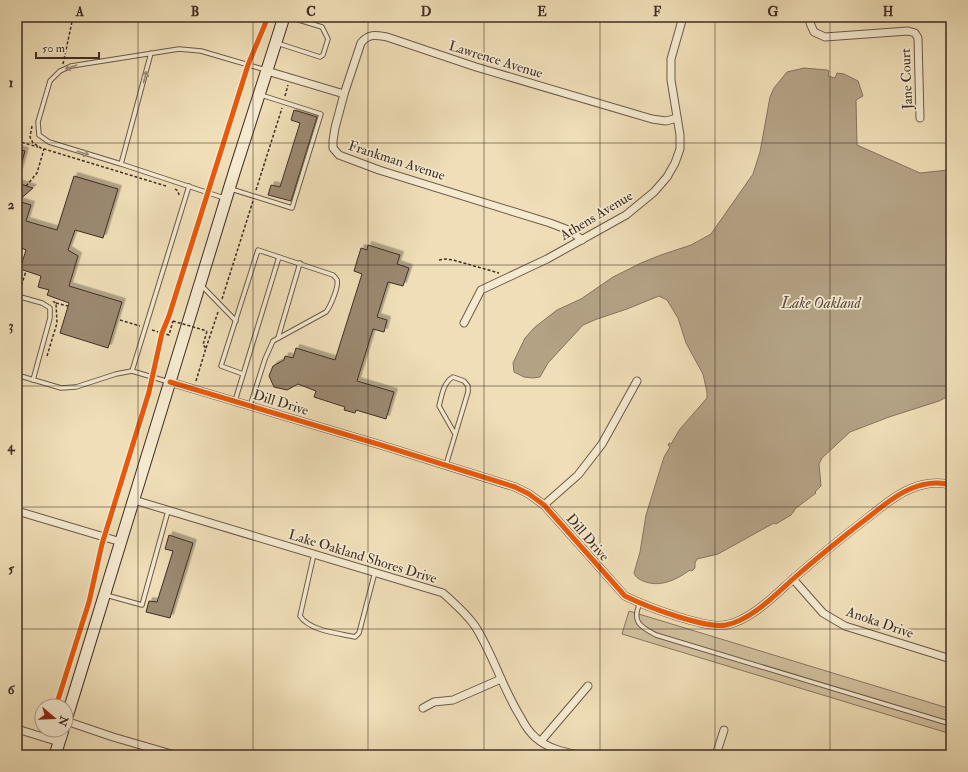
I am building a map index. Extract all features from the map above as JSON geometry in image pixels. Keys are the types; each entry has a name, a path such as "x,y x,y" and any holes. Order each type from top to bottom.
{"main road":[{"path":"73,698 228,193 284,17"},
{"path":"55,755 60,738"}],"street":[{"name":"Athens Avenue","path":"464,323 481,290 547,259 626,215 654,192 668,177 680,149 680,135 671,80 671,59 683,17"},
{"name":"Jane Court","path":"812,20 814,32 825,37 908,31 915,33 918,38 920,118"},
{"name":"Lawrence Avenue","path":"344,94 361,43 366,37 374,35 387,37 476,67 652,119 666,121 677,118"},
{"path":"267,71 344,94"},
{"name":"Frankman Avenue","path":"344,94 334,128 332,141 333,148 339,156 550,223 572,231 582,240"},
{"path":"544,505 578,475 602,444 637,381"},
{"name":"Dill Drive","path":"170,382 194,388 515,487 529,494 544,505 619,592 640,604 695,621 712,624 724,625 744,619 770,601 848,533 898,495 923,484 934,482 951,485"},
{"name":"Lake Oakland Shores Drive","path":"134,500 443,593 463,611 474,625 487,648 512,704 527,728 536,738 549,746 578,755"},
{"path":"17,511 121,542"},
{"name":"Anoka Drive","path":"793,580 824,613 845,626 951,659"},
{"path":"423,708 434,702 453,700 501,679"},
{"path":"540,741 588,686"},
{"path":"74,724 175,755"},
{"path":"17,729 59,742"},
{"path":"716,755 724,730"}],"lane":[{"path":"276,43 320,57 323,55 328,39 322,27 289,17"},
{"path":"259,95 321,114 292,208 254,196 189,186 49,142 39,136 38,122 50,81 60,71 71,66 179,50 201,51 267,71"},
{"path":"121,164 151,53"},
{"path":"132,371 189,186"},
{"path":"243,374 221,366 258,250 334,274 337,280 336,290 326,312 273,341 269,348 250,406"},
{"path":"235,401 279,257"},
{"path":"278,338 300,264"},
{"path":"200,284 236,321"},
{"path":"17,296 42,303 50,308 50,318 33,380"},
{"path":"17,375 61,388 76,387 116,374 132,371 170,382"},
{"path":"446,465 468,392 468,386 464,380 454,377 448,380 445,384 439,406 455,434"},
{"path":"105,595 142,605 168,511"},
{"path":"314,554 300,616 304,622 313,627 355,637 359,632 375,572"},
{"path":"640,604 636,612 638,622 642,628 656,635 951,724"}],"path":[{"path":"63,70 63,63 73,17"},
{"path":"58,65 63,63"},
{"path":"194,388 290,78"},
{"path":"33,122 30,137 33,143 41,148"},
{"path":"17,141 168,187"},
{"path":"26,186 37,172 44,149"},
{"path":"175,189 180,196"},
{"path":"439,260 453,260 508,277"},
{"path":"20,291 26,271"},
{"path":"56,303 68,306"},
{"path":"169,335 173,321 207,331 203,345 206,348"},
{"path":"160,340 164,327"}],"shaded area":[{"path":"629,611 951,709 951,734 622,634"}],"water":[{"name":"Lake Oakland","path":"804,68 827,70 829,71 828,76 835,78 837,73 844,74 858,81 863,96 856,100 857,145 920,173 948,170 951,168 951,395 939,401 889,417 850,432 822,458 819,464 821,486 815,492 816,493 796,508 791,515 718,554 697,559 695,568 692,571 690,570 668,582 656,584 649,583 639,579 634,573 640,552 646,515 664,457 670,447 668,445 669,443 671,444 680,429 707,398 703,374 686,343 678,318 667,300 659,296 583,325 548,363 540,377 524,377 514,372 513,363 525,338 535,327 557,310 581,299 613,277 641,263 691,245 711,234 753,174 760,152 770,97 774,88 787,72"}],"building":[{"path":"294,110 317,117 291,201 268,195 271,185 280,187 300,123 291,120"},
{"path":"17,149 25,151 19,172 17,172"},
{"path":"74,176 118,189 103,238 75,230 68,250 78,256 69,286 122,302 108,348 60,333 69,303 47,295 49,290 38,287 41,276 20,269 26,250 19,247 22,238 17,236 17,183 33,188 18,201 31,205 26,221 57,230"},
{"path":"368,245 400,255 397,264 409,268 403,286 388,282 377,317 387,320 384,332 373,329 357,381 394,392 386,419 356,410 355,413 344,410 345,407 314,397 316,391 298,384 287,390 274,387 269,376 273,366 284,360 285,356 293,358 296,348 335,360 362,274 354,271 361,248 367,250"},
{"path":"169,535 193,543 170,618 146,612 149,601 157,602 173,551 165,549"}],"cycle path":[{"path":"59,698 89,602 102,544 149,392 162,333 169,316 248,65 268,17"},
{"path":"170,382 515,487 529,494 544,505 625,596 675,616 704,624 726,625 753,613 831,547 899,494 925,484 941,483 951,485"}]}
